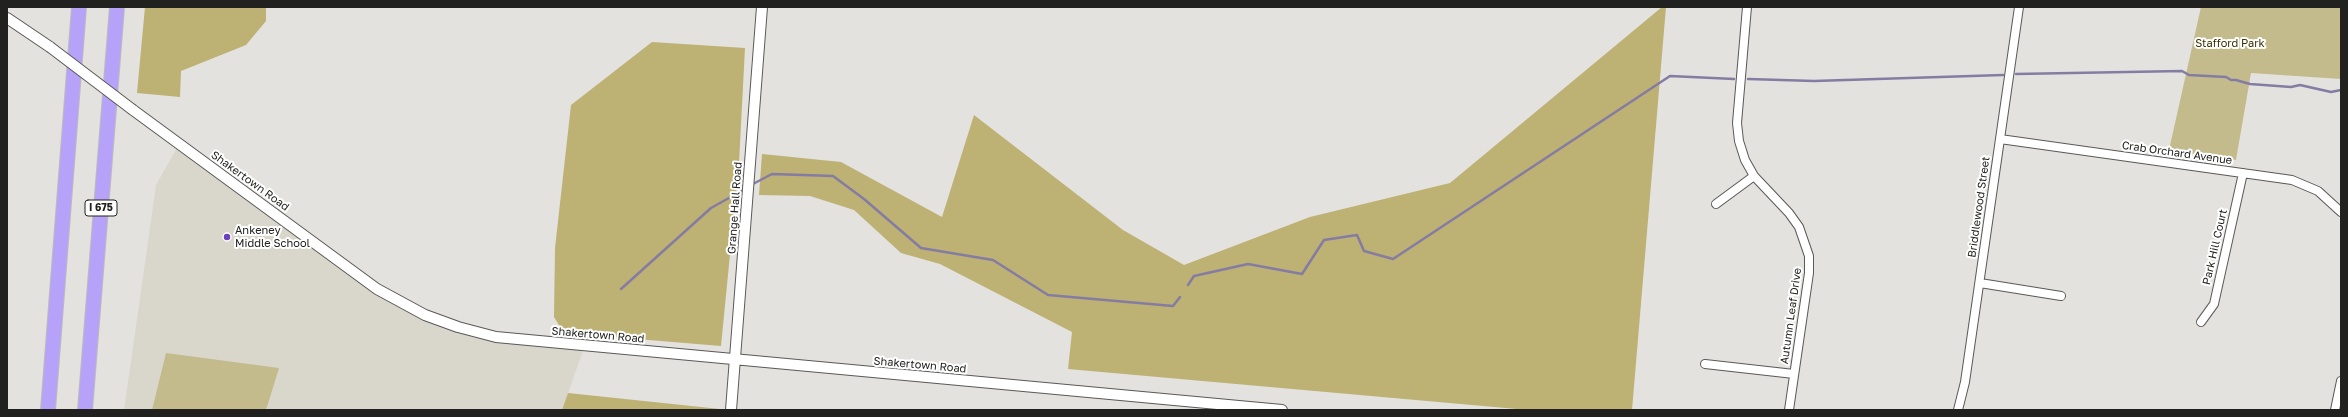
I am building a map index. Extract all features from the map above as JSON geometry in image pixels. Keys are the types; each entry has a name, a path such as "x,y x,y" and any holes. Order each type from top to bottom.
{"highway":[{"path":"48,410 79,7"},
{"name":"I 675","path":"85,410 117,7"}],"street":[{"name":"Grange Hall Road","path":"731,410 762,7"},
{"name":"Autumn Leaf Drive","path":"1747,7 1737,122 1739,141 1745,160 1754,176 1795,220 1803,234 1808,249 1809,273 1789,410"},
{"name":"Briddlewood Street","path":"1958,410 1965,382 1980,283 2019,7"},
{"name":"Shakertown Road","path":"7,18 50,47 377,290 425,315 496,337 1282,410"},
{"name":"Crab Orchard Avenue","path":"2000,139 2283,178 2306,184 2318,191 2341,212"},
{"name":"Park Hill Court","path":"2201,322 2214,304 2243,173"},
{"path":"1716,204 1754,176"},
{"path":"1980,283 2061,296"},
{"path":"1705,364 1794,374"},
{"path":"2335,410 2341,381"}],"shaded area":[{"path":"145,7 266,7 266,21 246,45 181,71 180,97 137,93"},
{"path":"1662,7 1666,7 1632,410 1528,410 1068,369 1072,332 940,264 901,253 854,210 810,196 759,195 762,154 841,162 942,217 974,115 1123,230 1184,265 1310,217 1450,183"},
{"path":"652,42 745,48 739,163 721,346 564,333 554,317 555,248 571,105"},
{"name":"Ankeney Middle School","path":"179,144 377,289 458,327 585,345 562,410 124,410 156,185"},
{"path":"568,393 720,409 720,410 562,410"}],"green space":[{"name":"Stafford Park","path":"2201,7 2341,7 2341,79 2251,73 2236,160 2169,150"},
{"path":"166,353 279,368 267,407 265,410 152,410"}],"waterway":[{"path":"2016,74 2182,71 2189,75 2226,77 2231,80 2250,84 2291,87 2300,85 2331,92 2341,90"},
{"path":"1748,79 1814,81 2003,75"},
{"path":"1188,285 1194,276 1248,264 1302,274 1324,240 1357,235 1364,251 1393,259 1670,76 1734,79"},
{"path":"751,185 772,174 833,176 864,199 921,248 993,260 1048,295 1173,306 1180,297"},
{"path":"621,289 711,208 745,189"}],"place":[{"name":"Ankeney Middle School","path":"227,237"}]}
